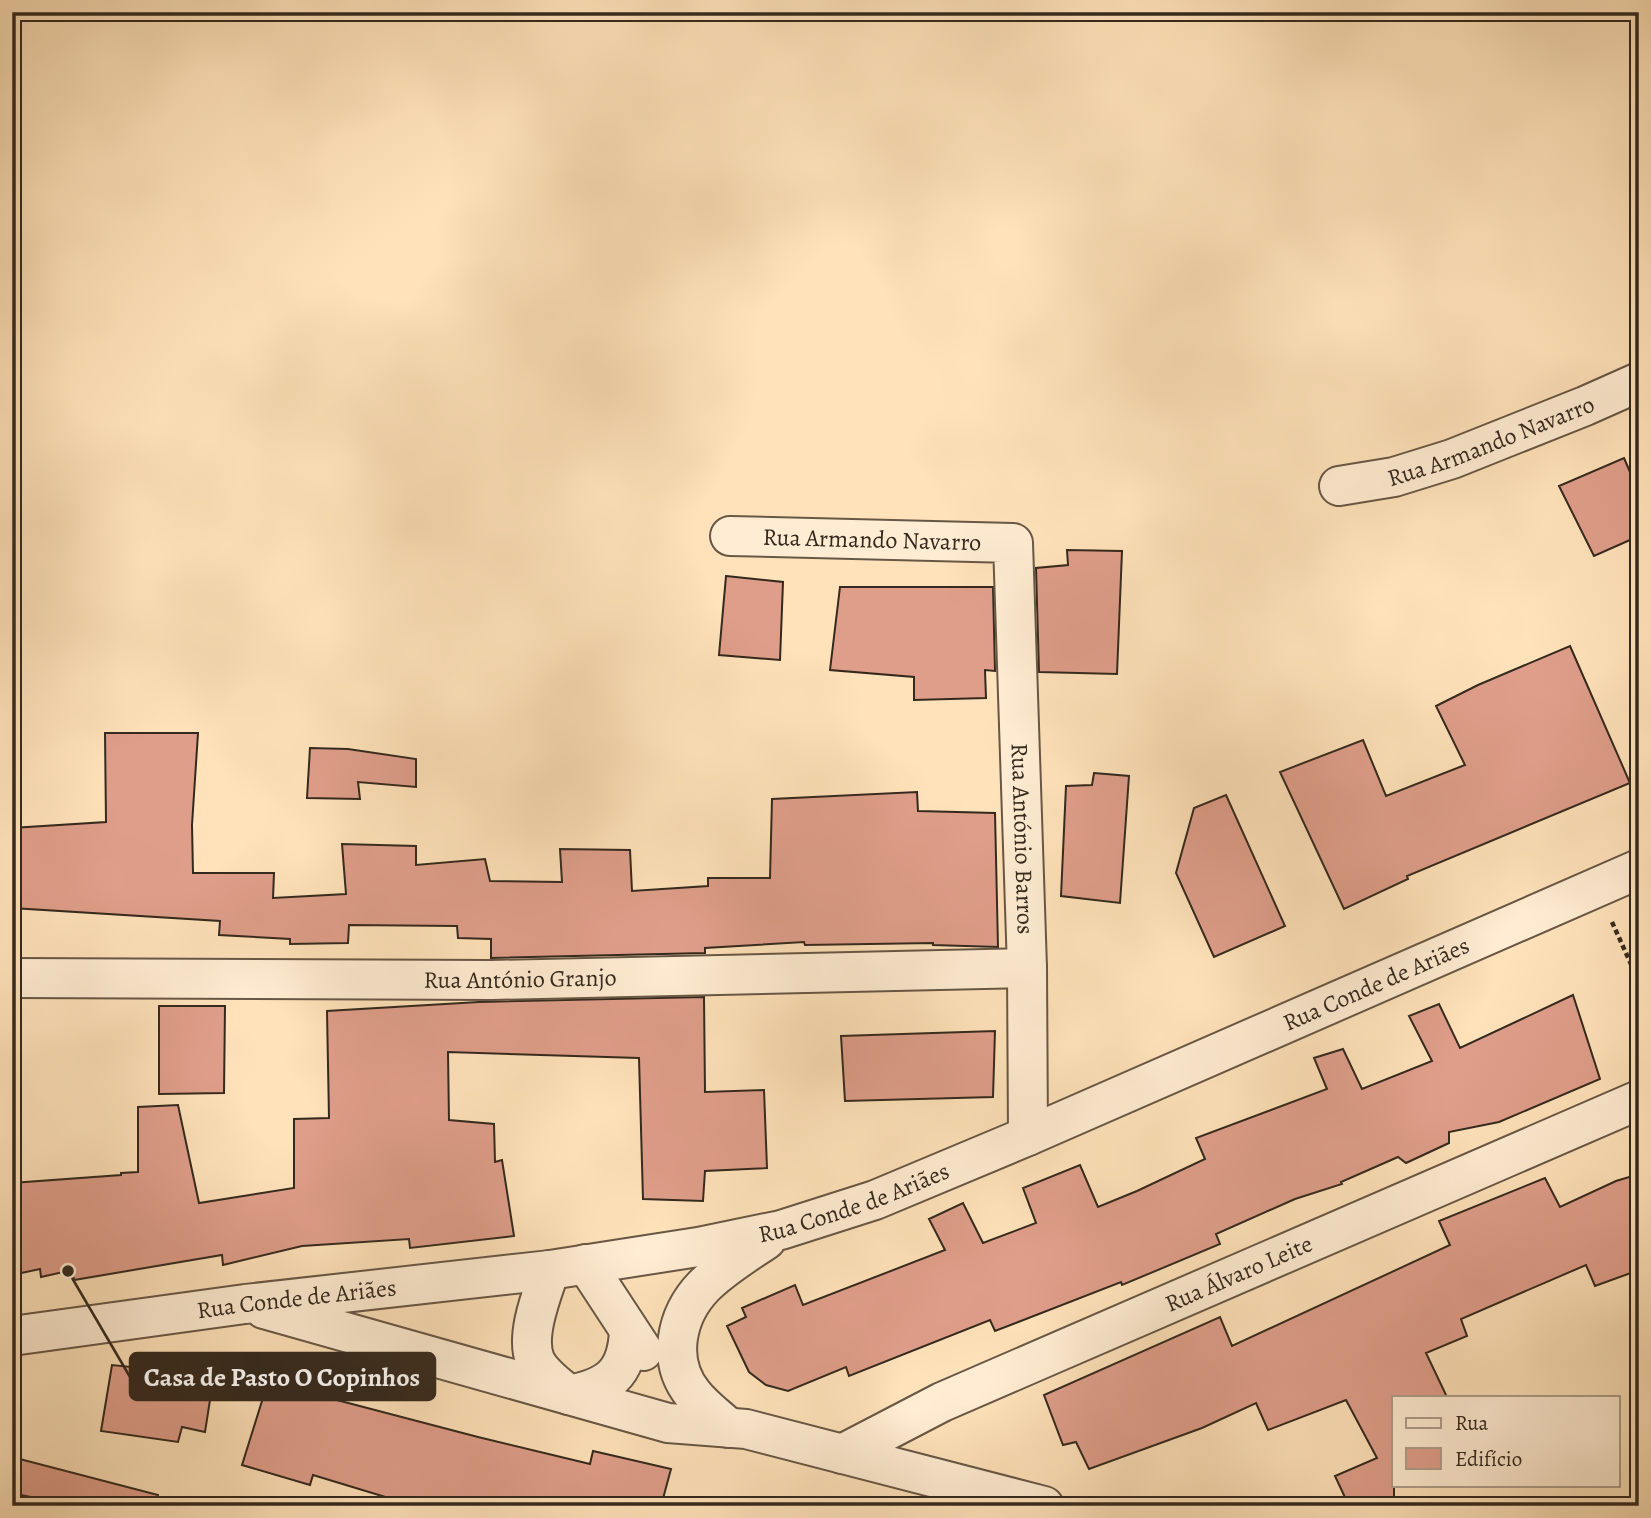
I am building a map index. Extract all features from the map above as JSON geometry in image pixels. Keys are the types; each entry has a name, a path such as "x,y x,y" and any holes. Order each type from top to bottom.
{"street":[{"name":"Rua Armando Navarro","path":"1339,485 1394,477 1452,459 1585,407 1639,382"},
{"name":"Rua Armando Navarro","path":"730,536 1013,543"},
{"name":"Rua António Barros","path":"1013,543 1027,968 1027,1136"},
{"name":"Rua Conde de Ariães","path":"12,1336 245,1304 568,1267 698,1247 781,1230 875,1200 1639,869"},
{"name":"Rua António Granjo","path":"12,978 492,980 1027,968"},
{"name":"Rua Álvaro Leite","path":"842,1454 942,1402 1639,1100"},
{"path":"692,1393 679,1367 675,1348 688,1306 704,1285 724,1268 781,1230"},
{"path":"569,1395 547,1376 535,1360 531,1340 568,1267 629,1331 653,1367 692,1393 729,1428"},
{"path":"245,1304 668,1423 746,1429 1044,1506"},
{"path":"569,1395 596,1390 614,1376 625,1358 629,1331"}],"path":[{"path":"1612,923 1639,982"}],"building":[{"path":"1624,458 1639,493 1639,536 1594,556 1559,486"},
{"path":"1067,550 1122,551 1117,674 1039,672 1036,568 1068,565"},
{"path":"726,576 783,582 780,660 719,655"},
{"path":"840,587 993,587 995,671 985,670 986,698 914,700 914,677 830,670"},
{"path":"1570,646 1630,783 1407,876 1408,879 1344,909 1280,772 1363,740 1386,796 1465,765 1436,706"},
{"path":"105,733 198,733 192,825 193,873 274,873 273,898 346,894 342,844 416,846 416,865 485,859 490,881 562,882 560,849 630,850 632,891 708,886 708,878 770,878 772,799 917,792 918,811 995,813 998,947 933,943 805,945 804,942 705,948 705,953 491,958 491,939 458,938 457,926 349,925 348,943 290,944 290,939 219,935 220,921 12,908 12,828 106,822"},
{"path":"310,748 348,749 416,759 416,787 358,782 360,799 307,798"},
{"path":"1094,773 1129,776 1120,903 1061,896 1066,786 1092,785"},
{"path":"1226,795 1285,926 1214,957 1176,873 1194,808"},
{"path":"1573,995 1600,1079 1499,1122 1449,1132 1449,1143 1406,1163 1398,1157 1341,1182 1342,1184 1295,1199 1216,1234 1220,1244 1122,1285 1121,1282 995,1331 990,1320 849,1376 846,1367 788,1391 766,1385 749,1372 727,1326 746,1317 742,1308 795,1285 803,1305 945,1250 929,1219 963,1203 983,1243 1036,1223 1023,1188 1080,1165 1098,1207 1137,1191 1205,1159 1196,1138 1327,1089 1314,1058 1343,1049 1362,1089 1432,1061 1409,1016 1439,1004 1460,1048"},
{"path":"704,997 705,1092 764,1090 767,1168 705,1171 703,1201 643,1199 639,1058 448,1052 449,1120 494,1124 495,1162 502,1160 514,1236 410,1248 409,1239 302,1246 223,1265 222,1255 74,1280 72,1270 41,1277 40,1269 12,1275 12,1183 138,1172 138,1107 178,1105 199,1203 294,1188 294,1119 329,1118 327,1011 479,1002"},
{"path":"159,1006 225,1006 224,1093 159,1094"},
{"path":"995,1031 993,1097 845,1101 841,1036"},
{"path":"1639,1174 1639,1270 1595,1286 1586,1265 1461,1319 1467,1336 1426,1353 1447,1396 1392,1396 1394,1506 1349,1506 1335,1476 1377,1458 1346,1400 1268,1430 1256,1403 1202,1428 1089,1469 1076,1442 1063,1445 1044,1395 1220,1317 1232,1346 1450,1245 1439,1221 1545,1178 1560,1207 1616,1181"},
{"path":"166,1358 216,1362 205,1432 182,1427 178,1442 101,1431 112,1365 161,1370"},
{"path":"271,1372 336,1389 333,1399 478,1437 590,1464 593,1451 671,1469 661,1506 415,1506 313,1475 310,1485 242,1465"},
{"path":"12,1457 158,1495 157,1506 72,1506 12,1493"}],"place":[{"name":"Casa de Pasto O Copinhos","path":"68,1271"}]}
